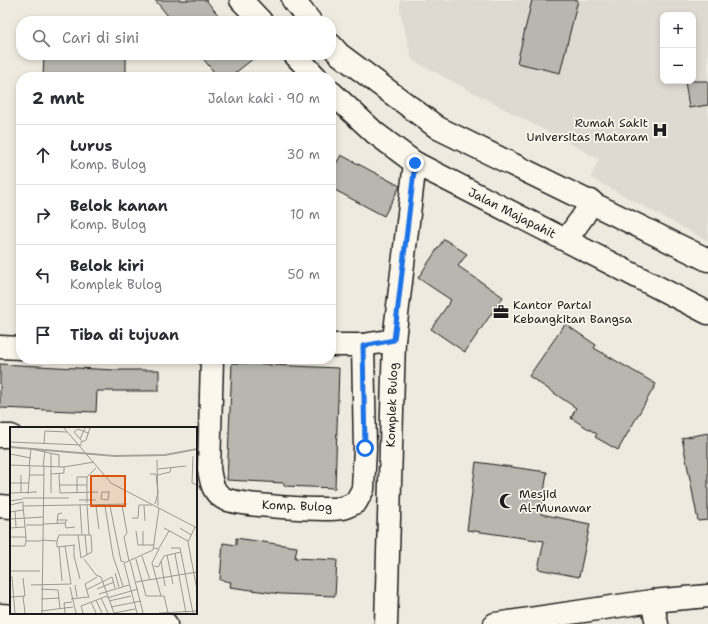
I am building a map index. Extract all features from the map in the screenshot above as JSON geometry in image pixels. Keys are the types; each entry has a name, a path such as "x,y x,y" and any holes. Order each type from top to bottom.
{"street":[{"path":"241,0 256,16"},
{"path":"293,0 306,16"},
{"path":"336,51 438,128 708,260"},
{"path":"300,60 311,72"},
{"name":"Jalan Majapahit","path":"336,97 375,133 415,163 708,313"},
{"name":"Komplek Bulog","path":"386,624 394,340 415,163"},
{"path":"566,240 584,215 591,202"},
{"path":"336,345 363,346 394,340"},
{"name":"Komp. Bulog","path":"212,364 209,469 215,492 223,498 241,504 318,509 342,508 356,502 363,489 365,448 363,346"},
{"path":"0,347 16,348"},
{"path":"0,506 10,507"},
{"path":"495,624 652,601 708,596"},
{"path":"652,601 657,624"},
{"path":"0,615 109,623 166,624"}],"shaded area":[{"path":"400,0 708,0 708,241 591,178 599,159 412,60 400,10"}],"building":[{"path":"155,0 206,0 219,16 168,16"},
{"path":"532,0 578,0 560,73 517,63"},
{"path":"44,60 126,60 126,72 43,72"},
{"path":"204,60 251,60 236,72 214,72"},
{"path":"696,81 708,81 708,105 689,108 685,84 696,84"},
{"path":"341,155 400,186 384,216 336,191 336,164"},
{"path":"444,239 467,254 458,266 503,297 465,352 431,329 451,300 418,278"},
{"path":"565,324 596,345 594,348 656,384 618,450 595,437 597,434 571,418 576,408 529,376"},
{"path":"0,364 115,370 159,370 159,391 97,391 96,412 0,408"},
{"path":"232,364 269,364 339,368 335,488 284,486 284,483 227,480"},
{"path":"708,433 708,520 698,521 682,438"},
{"name":"Mesjid Al-Munawar","path":"476,462 547,472 541,514 590,524 579,577 538,569 544,541 467,530"},
{"path":"236,538 297,547 295,558 337,560 335,596 281,594 230,587 231,582 220,580 223,543 236,545"}],"place":[{"name":"Rumah Sakit Universitas Mataram","path":"660,130"},
{"name":"Kantor Partai Kebangkitan Bangsa","path":"501,312"},
{"name":"Mesjid Al-Munawar","path":"507,501"}],"route":[{"path":"365,448 363,346 394,340 415,163"}]}
